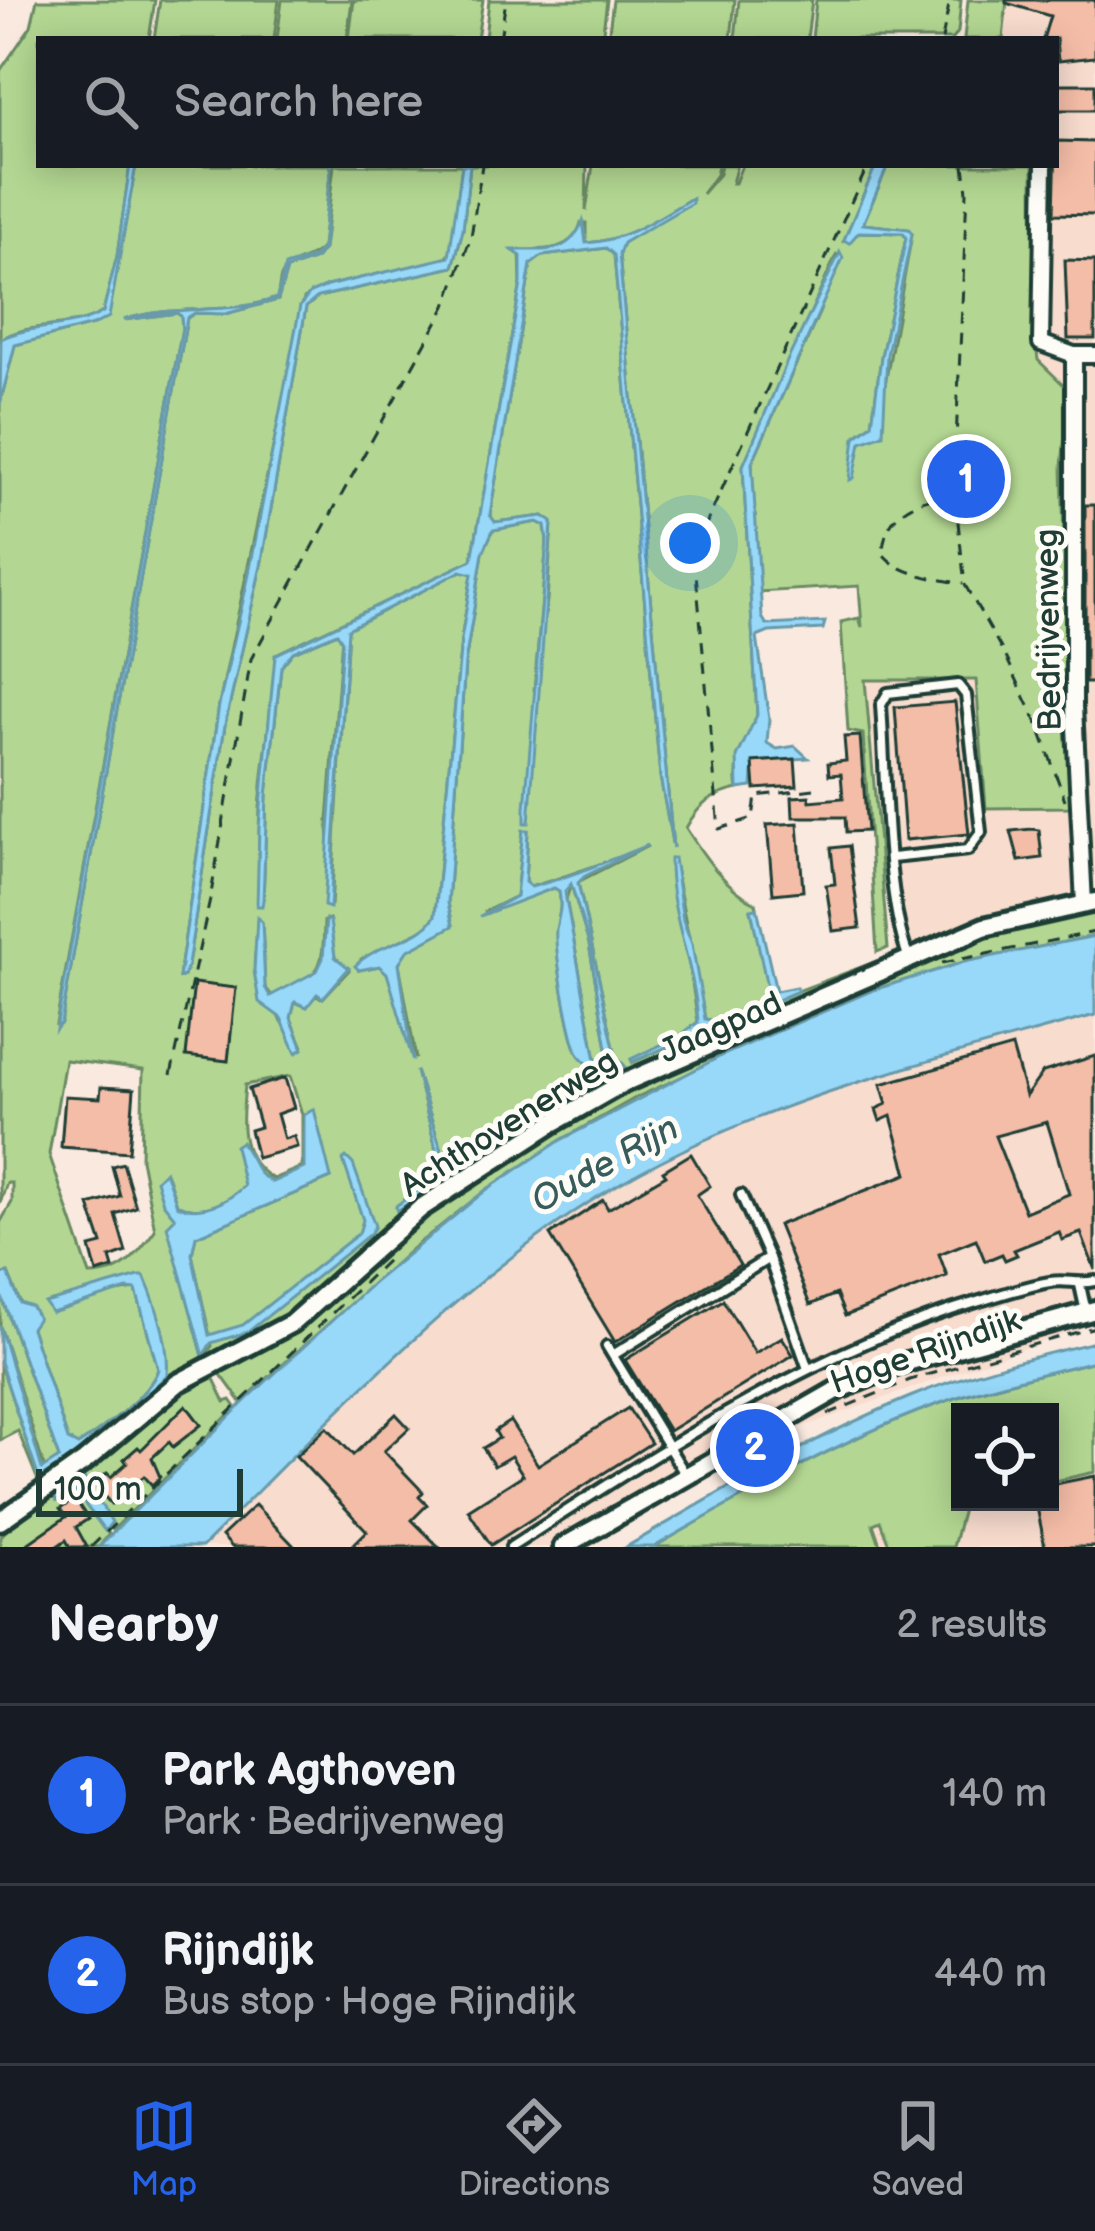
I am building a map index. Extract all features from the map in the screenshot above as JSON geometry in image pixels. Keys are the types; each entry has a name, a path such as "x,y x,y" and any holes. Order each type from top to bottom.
{"street":[{"path":"1044,168 1041,343 1074,355 1095,355"},
{"name":"Bedrijvenweg","path":"1074,355 1073,642 1079,802 1089,903"},
{"name":"Achthovenerweg","path":"0,1521 85,1461 178,1383 292,1323 421,1208 550,1124 621,1084 908,956 1000,922 1089,903"},
{"name":"Hoge Rijndijk","path":"563,1547 837,1390 903,1363 1092,1316"}],"lane":[{"path":"892,858 968,850 981,832 966,695 958,685 887,693 881,705 892,858 908,956"},
{"path":"741,1195 808,1369"},
{"path":"685,1474 610,1351 769,1258"},
{"path":"512,1547 669,1445 808,1369 890,1332 977,1301 1056,1280 1080,1285 1095,1281"},
{"path":"1080,1285 1092,1316"}],"path":[{"path":"500,36 506,0"},
{"path":"943,36 950,0"},
{"path":"171,1075 210,900 251,659 446,307 472,237 482,168"},
{"path":"814,789 756,796 753,818 719,829 694,551 867,168"},
{"path":"964,168 954,496 965,584 1023,693 1064,800 1079,802"},
{"path":"954,496 907,506 887,525 884,554 891,564 912,572 965,584"},
{"path":"943,963 1095,932"},
{"path":"92,1547 233,1405 391,1257"},
{"name":"Hoge Rijndijk","path":"817,1419 910,1379 1092,1316"}],"shaded area":[{"path":"1007,0 1095,0 1095,895 986,920 891,955 897,938 865,680 976,680 986,807 1071,807 1062,466 1069,390 1038,360 1034,328 1033,168 1059,168 1059,36 1003,36"},
{"path":"1095,1002 1095,1323 707,1461 574,1547 180,1547 476,1277 570,1205 728,1121"},
{"path":"1095,1453 1095,1547 821,1547 917,1505 951,1504 951,1511 1059,1511 1059,1463"}],"green space":[{"path":"37,0 155,0 149,36 36,36 36,168 130,168 117,256 103,312 0,340 0,71 31,26"},
{"path":"160,0 279,0 274,36 154,36"},
{"path":"282,0 352,0 347,36 277,36"},
{"path":"354,0 483,0 477,36 349,36"},
{"path":"489,0 607,0 602,36 485,36"},
{"path":"613,0 735,0 731,36 608,36"},
{"path":"739,0 812,0 807,36 735,36"},
{"path":"816,0 961,0 955,36 812,36"},
{"path":"968,0 1007,0 1003,36 964,36"},
{"path":"135,168 331,168 322,247 312,255 294,264 284,271 277,298 124,320 177,313 182,328 56,1024 61,1023 187,318 278,300 287,269 316,259 324,249 334,168 462,168 452,251 444,259 327,286 304,299 219,705 179,978 188,965 225,725 261,566 306,307 318,297 453,267 470,168 587,168 586,211 593,168 717,168 702,194 719,174 720,168 736,168 735,183 741,168 875,168 844,240 859,232 903,233 906,238 872,424 857,435 858,452 861,442 876,435 912,234 863,224 887,168 1033,168 1038,360 1069,390 1062,466 1071,807 986,808 976,680 865,680 888,948 877,952 863,734 848,731 841,622 859,618 862,627 859,586 758,592 752,463 820,311 837,253 743,466 757,715 739,759 738,789 707,802 686,828 725,880 756,903 757,908 751,910 770,994 747,1010 986,920 1095,895 1095,936 964,962 874,990 637,1097 486,1190 413,1248 241,1402 206,1354 212,1346 192,1254 196,1236 331,1178 304,1115 304,1168 272,1182 260,1174 241,1142 245,1186 213,1206 177,1205 166,1172 175,1218 168,1226 203,1356 225,1402 231,1400 236,1407 113,1530 71,1457 164,1381 167,1358 144,1277 45,1303 136,1289 158,1369 135,1401 78,1445 68,1440 8,1273 0,1275 0,1223 12,1202 12,1183 7,1183 0,1203 0,404 15,345 93,325 109,312","holes":["690,199 623,243 619,254 673,848 660,776 614,255 607,248 542,256 531,264 490,515 495,522 543,516 552,523 534,691 547,541 545,526 537,522 493,530 483,553 465,663 448,903 453,925 406,951 399,963 416,1059 387,973 379,966 359,970 361,959 426,928 435,916 461,640 472,574 461,571 348,629 331,906 328,821 342,636 337,633 293,652 281,667 267,795 263,900 260,808 276,654 472,560 521,283 520,250 565,244 581,223 586,223 586,243 614,238","523,831 528,831 525,882 530,887 648,846 578,882 616,1057 624,1065 397,1210 396,1206 442,1172 416,1071 444,1158 453,1166 594,1073 579,1055 567,1014 557,939 559,891 554,888 484,912 516,896","673,858 705,1019 737,1014 631,1059 698,1022","329,919 335,957 349,970 323,998 314,996 307,1007 295,1002 291,1018 303,1047 275,1012 255,972 262,922 265,987 273,997 316,970 324,921","65,1060 143,1070 141,1159 155,1230 135,1255 102,1274 90,1275 49,1154","290,1076 302,1114 302,1167 273,1179 247,1149 245,1085"]},
{"path":"571,884 589,944 608,1054 616,1067 602,1073 566,899"},
{"path":"0,1292 59,1458 45,1470 0,1326"},
{"path":"1095,1361 1095,1472 1059,1480 1059,1403 951,1403 951,1511 962,1511 953,1547 890,1547 880,1521 873,1524 881,1547 654,1547 875,1430 913,1413"},
{"path":"0,1362 38,1476 43,1478 61,1465 72,1484 54,1498 57,1501 75,1490 109,1534 99,1547 0,1547 0,1537 16,1521 0,1533 0,1510 39,1483 18,1431 0,1440"}],"water":[{"path":"130,168 135,168 109,317 15,345 0,404 1,339 103,312 117,256"},
{"path":"331,168 324,249 316,259 287,269 278,300 187,318 61,1023 56,1029 182,328 177,313 124,320 277,298 285,266 314,257 322,248"},
{"path":"462,168 470,168 453,267 318,297 306,307 261,566 225,725 188,965 179,978 219,705 300,306 310,293 327,286 449,257"},
{"path":"875,168 887,168 863,224 909,229 912,234 887,355 883,434 861,442 850,480 855,437 872,424 906,238 903,233 859,232 849,243 844,240"},
{"path":"692,198 692,203 623,243 619,254 673,848 660,776 614,255 606,248 542,256 531,264 490,515 495,522 543,516 552,522 529,823 525,823 525,808 547,540 545,526 537,522 493,530 483,553 465,663 448,903 453,926 407,951 399,963 413,1061 387,973 379,966 359,970 355,966 419,931 435,916 461,640 472,574 461,571 348,629 330,908 324,906 342,641 337,633 293,652 281,667 267,795 263,900 257,906 275,655 472,560 521,283 521,256 512,250 563,245 583,221 586,243 615,238"},
{"path":"840,252 843,258 752,463 762,617 767,625 825,622 823,629 757,637 769,719 767,743 777,749 795,746 808,758 754,762 752,787 738,789 737,757 757,715 743,466"},
{"path":"523,830 528,830 525,882 531,887 648,845 578,883 616,1057 626,1068 538,1118 397,1211 396,1206 442,1172 416,1071 444,1158 453,1166 594,1073 579,1055 567,1013 556,939 559,891 554,888 480,916 516,896","holes":["571,884 589,944 608,1054 616,1067 602,1073 566,899"]},
{"path":"674,858 705,1019 716,1021 769,997 751,909 757,908 776,991 796,987 798,991 632,1062 698,1022 674,900 670,859"},
{"path":"257,917 262,922 265,987 270,996 317,971 323,958 326,919 335,957 349,968 323,998 317,994 307,1007 295,1002 291,1018 303,1049 296,1053 281,1018 259,1002 254,971"},
{"name":"Oude Rijn","path":"1095,936 1095,1015 840,1088 657,1163 544,1233 440,1316 202,1547 99,1547 247,1399 375,1281 486,1190 561,1140 723,1055 873,990 964,962"},
{"path":"314,1109 331,1178 196,1236 192,1254 209,1335 243,1325 359,1233 363,1220 343,1160 346,1157 353,1164 375,1226 248,1332 211,1343 203,1356 167,1226 175,1218 163,1203 156,1180 165,1171 177,1205 195,1209 221,1202 244,1186 235,1146 241,1142 260,1174 272,1182 304,1168 304,1115"},
{"path":"8,1273 20,1303 32,1307 38,1318 31,1328 68,1440 78,1445 135,1400 158,1369 136,1290 52,1313 45,1303 139,1276 144,1276 153,1299 164,1338 167,1375 132,1410 71,1457 112,1522 105,1531 75,1491 56,1501 54,1497 71,1484 62,1466 43,1478 38,1476 0,1362 0,1326 42,1469 59,1458 0,1292 0,1275"},
{"path":"1095,1342 1095,1361 987,1388 913,1413 800,1466 654,1547 626,1547 765,1467 873,1413 978,1373"}],"building":[{"path":"1095,0 1095,57 1059,61 1059,36 1044,36 1050,16 1006,3"},
{"path":"1059,84 1095,84 1095,110 1059,110"},
{"path":"1059,141 1095,142 1095,215 1054,214"},
{"path":"1065,260 1095,261 1095,339 1068,339"},
{"path":"1085,505 1095,505 1095,683 1085,683"},
{"path":"955,702 969,834 905,840 895,707"},
{"path":"860,736 867,831 846,832 845,817 793,817 792,797 809,796 810,801 843,798 841,774 829,775 828,763 846,761 844,737"},
{"path":"795,759 797,786 755,789 753,762"},
{"path":"798,823 803,891 773,894 767,825"},
{"path":"1039,830 1042,858 1019,861 1011,831"},
{"path":"849,846 860,928 833,931 826,885 835,884 831,848"},
{"path":"194,983 236,988 228,1061 186,1056"},
{"path":"1012,1047 1026,1096 1043,1072 1095,1056 1095,1270 1081,1233 1062,1240 1059,1232 1014,1250 1017,1255 1005,1260 1002,1254 985,1261 976,1239 939,1254 947,1276 845,1316 836,1294 810,1305 778,1225 907,1174 891,1116 880,1121 876,1109 887,1104 881,1084","holes":["1047,1122 1069,1194 1025,1212 995,1136"]},
{"path":"285,1078 294,1108 277,1114 284,1139 294,1136 297,1147 257,1158 250,1130 260,1127 249,1089"},
{"path":"101,1087 134,1089 129,1152 61,1147 65,1096 100,1098"},
{"path":"691,1154 710,1186 697,1195 740,1265 615,1342 550,1235 603,1200 608,1209 666,1175 663,1171"},
{"path":"123,1163 136,1207 115,1214 126,1252 110,1258 113,1268 97,1273 90,1247 102,1244 89,1205 120,1196 112,1166"},
{"path":"723,1300 755,1353 782,1337 793,1355 669,1431 625,1360"},
{"path":"186,1405 201,1425 173,1447 169,1442 152,1458 160,1477 152,1485 144,1476 111,1504 94,1485 107,1473 111,1477 127,1463 124,1459 138,1447 141,1450"},
{"path":"628,1408 651,1443 491,1545 468,1510 523,1475 511,1456 494,1466 483,1448 499,1438 495,1431 510,1421 538,1465"},
{"path":"396,1414 409,1428 384,1451 423,1492 419,1497 427,1505 412,1520 439,1547 351,1547 367,1531 296,1456 327,1427 353,1455"},
{"path":"1095,1476 1095,1547 1045,1547 1038,1511 1059,1511 1059,1483"},
{"path":"75,1499 88,1519 76,1527 87,1547 70,1547 66,1540 56,1547 23,1547 66,1517 60,1509"},
{"path":"255,1505 295,1547 232,1547 222,1536"}],"place":[{"name":"Park Agthoven","path":"966,479"},
{"name":"Rijndijk","path":"755,1448"}]}
